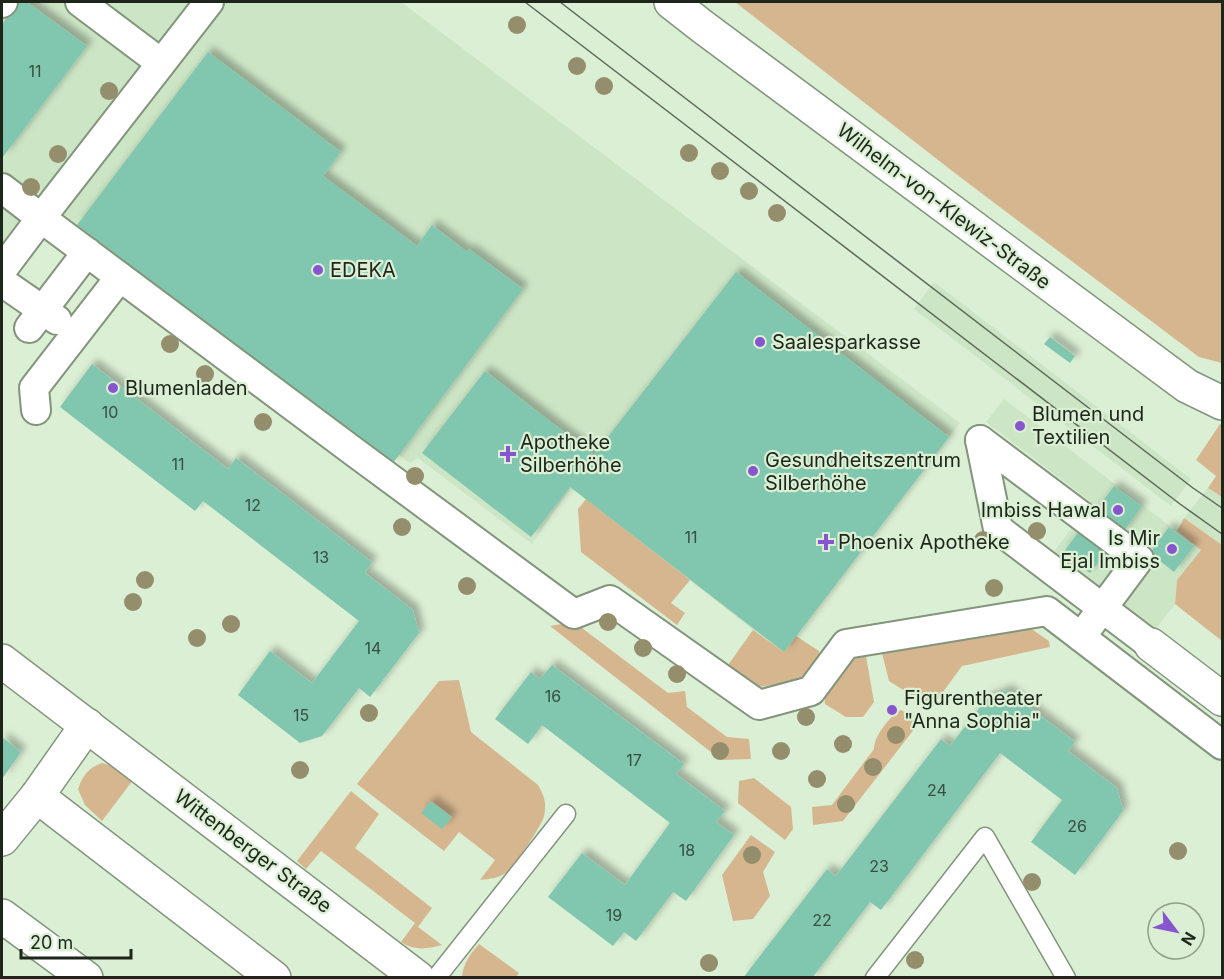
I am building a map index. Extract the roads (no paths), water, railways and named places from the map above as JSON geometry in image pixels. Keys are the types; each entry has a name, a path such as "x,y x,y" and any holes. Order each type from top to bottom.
{"street":[{"path":"80,2 161,63"},
{"path":"2,270 209,2"},
{"name":"Wilhelm-von-Klewiz-Straße","path":"671,2 1187,386 1222,403"},
{"path":"2,188 574,614 610,600 759,705 811,692 846,644 1047,611 1222,745"},
{"path":"36,319 87,252"},
{"path":"36,410 34,388 120,277"},
{"path":"2,282 36,319 76,334"},
{"path":"1081,637 1103,608 1139,559 980,440 998,529 1103,608 1222,699"},
{"name":"Wittenberger Straße","path":"2,661 418,978"},
{"path":"2,839 37,796 87,725"},
{"path":"37,796 274,978"},
{"path":"2,916 86,978"}],"lane":[{"path":"436,978 566,814"},
{"path":"875,978 985,837 1066,978"}],"tram line":[{"path":"525,2 1222,534"},
{"path":"560,2 1222,508"}],"place":[{"name":"EDEKA","path":"318,270"},
{"name":"Saalesparkasse","path":"760,342"},
{"name":"Blumenladen","path":"113,388"},
{"name":"Blumen und Textilien","path":"1020,426"},
{"name":"Apotheke Silberhöhe","path":"508,454"},
{"name":"Gesundheitszentrum Silberhöhe","path":"753,471"},
{"name":"Imbiss Hawal","path":"1118,510"},
{"name":"Phoenix Apotheke","path":"826,542"},
{"name":"Is Mir Ejal Imbiss","path":"1172,549"},
{"name":"Figurentheater \"Anna Sophia\"","path":"892,710"}]}
